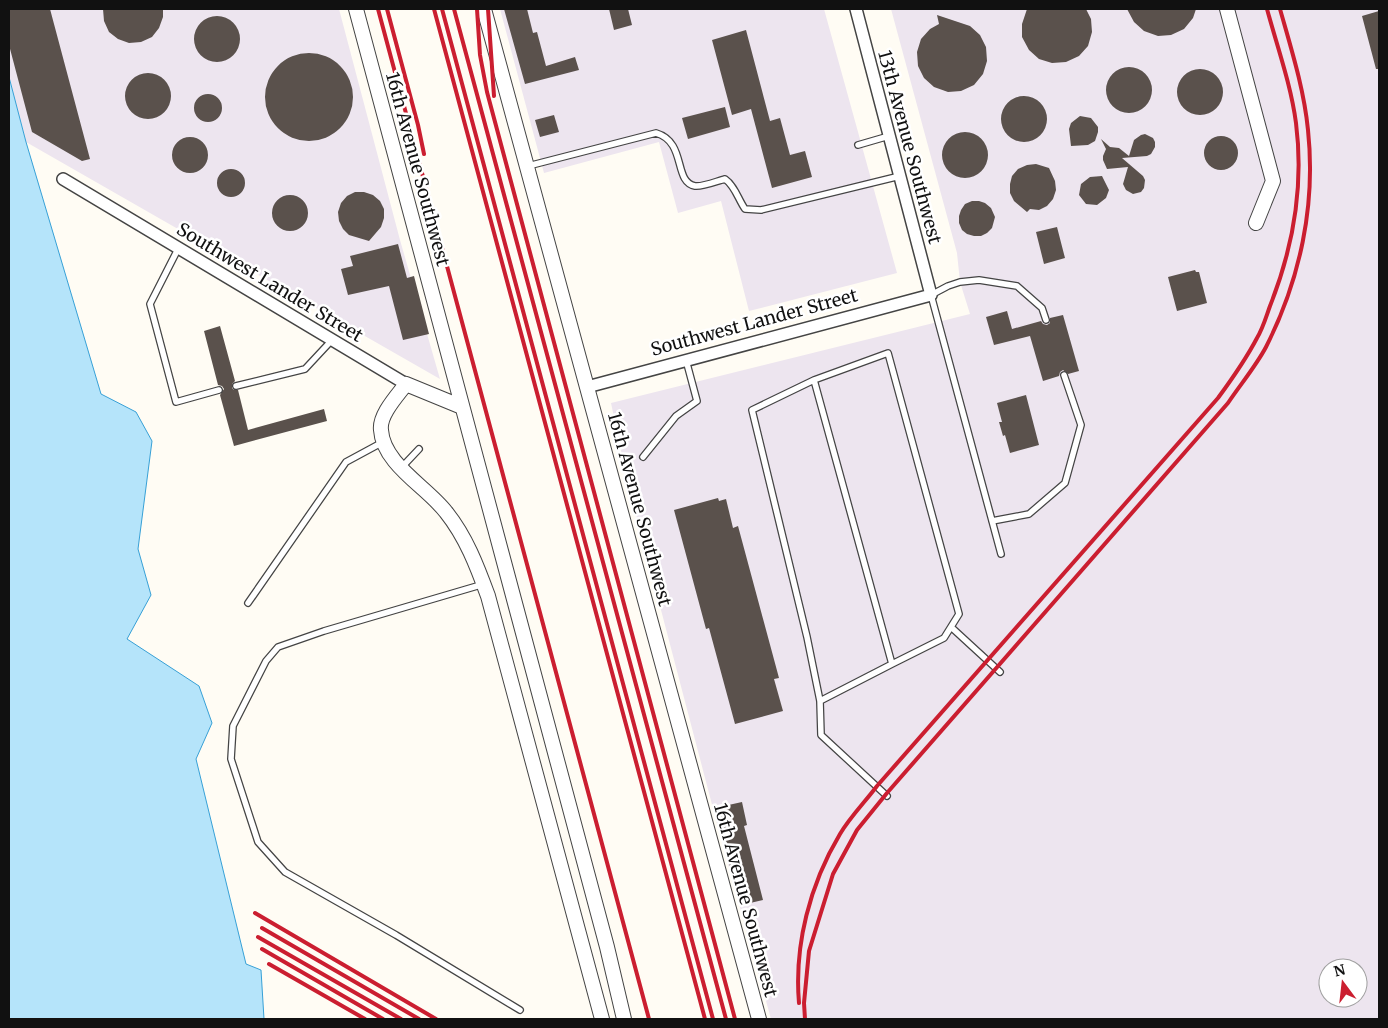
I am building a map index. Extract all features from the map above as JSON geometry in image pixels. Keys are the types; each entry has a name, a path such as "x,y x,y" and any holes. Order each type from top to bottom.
{"street":[{"name":"16th Avenue Southwest","path":"356,9 607,947 624,1019"},
{"name":"16th Avenue Southwest","path":"484,9 759,1019"},
{"name":"13th Avenue Southwest","path":"856,9 931,295"},
{"path":"1227,9 1273,181 1256,223"},
{"name":"Southwest Lander Street","path":"63,179 406,384 462,407"},
{"name":"Southwest Lander Street","path":"588,387 931,295"},
{"path":"406,384 384,416 380,428 383,442 392,458 450,516 463,536 484,584 602,1019"}],"lane":[{"path":"528,166 656,133 665,136 674,146 687,183 696,186 725,179 732,184 736,196 745,209 761,210 900,176"},
{"path":"858,145 890,136"},
{"path":"178,249 150,304 176,402 219,390"},
{"path":"1001,554 931,295 960,282 979,280 1017,286 1042,308 1046,320"},
{"path":"236,386 305,369 332,340"},
{"path":"820,701 944,638 959,614 888,353 814,380 752,410 807,637 820,701 821,736 887,796"},
{"path":"643,457 676,416 697,401 686,360"},
{"path":"992,521 1029,514 1066,483 1081,425 1064,375"},
{"path":"814,380 892,664"},
{"path":"248,603 346,462 383,442"},
{"path":"402,467 419,449"},
{"path":"484,584 324,631 278,647 266,661 233,726 231,759 258,842 285,872 396,935 520,1010"},
{"path":"951,627 1000,672"}],"shaded area":[{"path":"9,9 339,9 400,240 440,379 26,142 9,77"},
{"path":"500,9 824,9 897,273 749,311 721,201 678,213 659,142 544,173"},
{"path":"891,9 1379,9 1379,1019 771,1019 721,839 628,484 611,403 970,314 960,282 957,253"}],"water":[{"path":"9,77 26,142 101,394 136,412 152,441 138,549 151,595 127,639 199,686 212,723 196,759 246,964 261,970 264,1019 9,1019"}],"building":[{"path":"9,9 50,9 90,159 82,161 32,132 9,45"},
{"path":"103,9 163,9 163,17 159,28 152,37 141,42 129,43 118,39 109,32 104,21"},
{"path":"504,9 527,9 533,33 537,32 546,66 575,57 579,70 525,84"},
{"path":"609,9 628,9 632,25 614,30"},
{"path":"1027,9 1086,9 1091,19 1092,32 1088,46 1079,56 1066,62 1052,63 1039,59 1029,50 1022,37 1022,24"},
{"path":"1127,9 1196,9 1193,18 1184,29 1171,35 1158,36 1144,31 1134,22"},
{"path":"1379,11 1379,69 1376,69 1362,16"},
{"path":"937,15 970,26 980,35 986,47 987,61 983,74 974,85 961,91 948,92 934,87 924,78 918,66 917,52 921,39 930,29 939,24"},
{"path":"212,16 222,16 236,26 240,39 236,52 230,58 222,62 212,62 198,52 194,44 194,34 204,20"},
{"path":"746,30 770,121 780,118 790,155 805,151 812,177 772,188 751,109 732,115 712,40"},
{"path":"309,53 326,56 340,66 350,80 353,97 350,114 340,128 326,138 309,141 292,138 278,128 268,114 265,97 268,80 278,66 292,56"},
{"path":"1125,67 1133,67 1142,71 1148,77 1152,90 1148,103 1142,109 1133,113 1125,113 1116,109 1110,103 1106,94 1106,86 1110,77 1116,71"},
{"path":"1196,69 1204,69 1213,73 1219,79 1223,92 1219,105 1213,111 1204,115 1196,115 1187,111 1181,105 1177,96 1177,88 1181,79 1187,73"},
{"path":"143,73 153,73 167,83 171,96 167,109 161,115 153,119 143,119 129,109 125,101 125,91 135,77"},
{"path":"208,94 218,98 222,108 218,118 208,122 198,118 194,108 198,98"},
{"path":"1020,96 1028,96 1037,100 1043,106 1047,119 1043,132 1037,138 1028,142 1020,142 1011,138 1005,132 1001,123 1001,115 1005,106 1011,100"},
{"path":"725,107 730,127 688,139 682,118"},
{"path":"554,115 559,132 540,137 535,120"},
{"path":"1080,116 1091,118 1098,127 1098,132 1095,141 1088,145 1071,146 1069,129 1071,123"},
{"path":"961,132 969,132 978,136 984,142 988,155 984,168 978,174 969,178 961,178 952,174 946,168 942,159 942,151 946,142 952,136"},
{"path":"1145,134 1153,138 1155,142 1155,147 1151,154 1122,158 1143,176 1145,180 1144,188 1141,192 1133,194 1126,190 1123,184 1128,167 1107,169 1103,160 1106,149 1101,139 1110,147 1119,148 1129,156 1134,140"},
{"path":"1221,136 1228,137 1233,141 1237,146 1237,160 1233,165 1228,169 1221,170 1214,169 1209,165 1205,160 1204,153 1205,146 1209,141 1214,137"},
{"path":"190,137 197,138 203,142 207,148 207,162 203,168 197,172 190,173 183,172 177,168 173,162 172,155 173,148 177,142 183,138"},
{"path":"1036,164 1049,168 1055,181 1056,190 1053,199 1047,206 1039,210 1030,209 1027,212 1014,201 1010,193 1010,184 1012,176 1018,169"},
{"path":"231,169 241,173 245,183 241,193 231,197 221,193 217,183 221,173"},
{"path":"1102,176 1109,190 1106,198 1097,205 1086,204 1079,195 1081,184 1090,177"},
{"path":"355,192 373,195 380,201 384,209 381,227 369,241 349,235 339,221 338,212 341,203 347,196"},
{"path":"290,195 297,196 303,200 307,206 307,220 303,226 297,230 290,231 283,230 277,226 273,220 272,213 273,206 277,200 283,196"},
{"path":"972,201 985,203 991,208 995,217 992,228 981,236 967,234 962,230 959,223 961,210 965,204"},
{"path":"1057,227 1065,258 1044,264 1036,232"},
{"path":"398,244 407,278 414,276 429,334 403,340 389,286 348,295 341,269 353,266 350,256"},
{"path":"1195,270 1199,272 1207,303 1177,311 1168,277"},
{"path":"1007,311 1012,329 1041,321 1047,325 1050,323 1050,318 1063,315 1079,371 1068,374 1063,370 1059,376 1043,381 1030,336 994,345 986,317"},
{"path":"220,326 235,381 232,384 232,388 238,390 248,430 324,409 327,421 234,446 220,395 224,389 218,385 204,331"},
{"path":"1026,395 1039,445 1010,453 999,422 1002,422 997,403"},
{"path":"718,498 719,501 726,499 733,528 738,526 779,678 774,679 783,711 735,724 709,628 706,629 674,510"},
{"path":"742,802 747,825 744,826 763,900 750,903 746,891 737,894 715,808"}],"railway":[{"path":"378,9 649,1019"},
{"path":"387,9 424,154"},
{"path":"434,9 705,1019"},
{"path":"442,9 713,1019"},
{"path":"454,9 726,1019"},
{"path":"477,9 480,55 487,92 735,1019"},
{"path":"488,9 494,96"},
{"path":"799,1003 799,959 806,916 820,873 844,828 877,786 1218,398 1244,361 1261,330 1285,262 1295,216 1299,170 1294,109 1267,9"},
{"path":"805,1019 804,1003 809,951 833,874 857,830 887,793 1228,403 1266,347 1278,322 1303,242 1310,186 1310,158 1306,115 1297,69 1280,9"},
{"path":"255,913 436,1019"},
{"path":"262,928 419,1019"},
{"path":"258,937 401,1019"},
{"path":"262,949 383,1019"},
{"path":"269,964 365,1019"}]}
